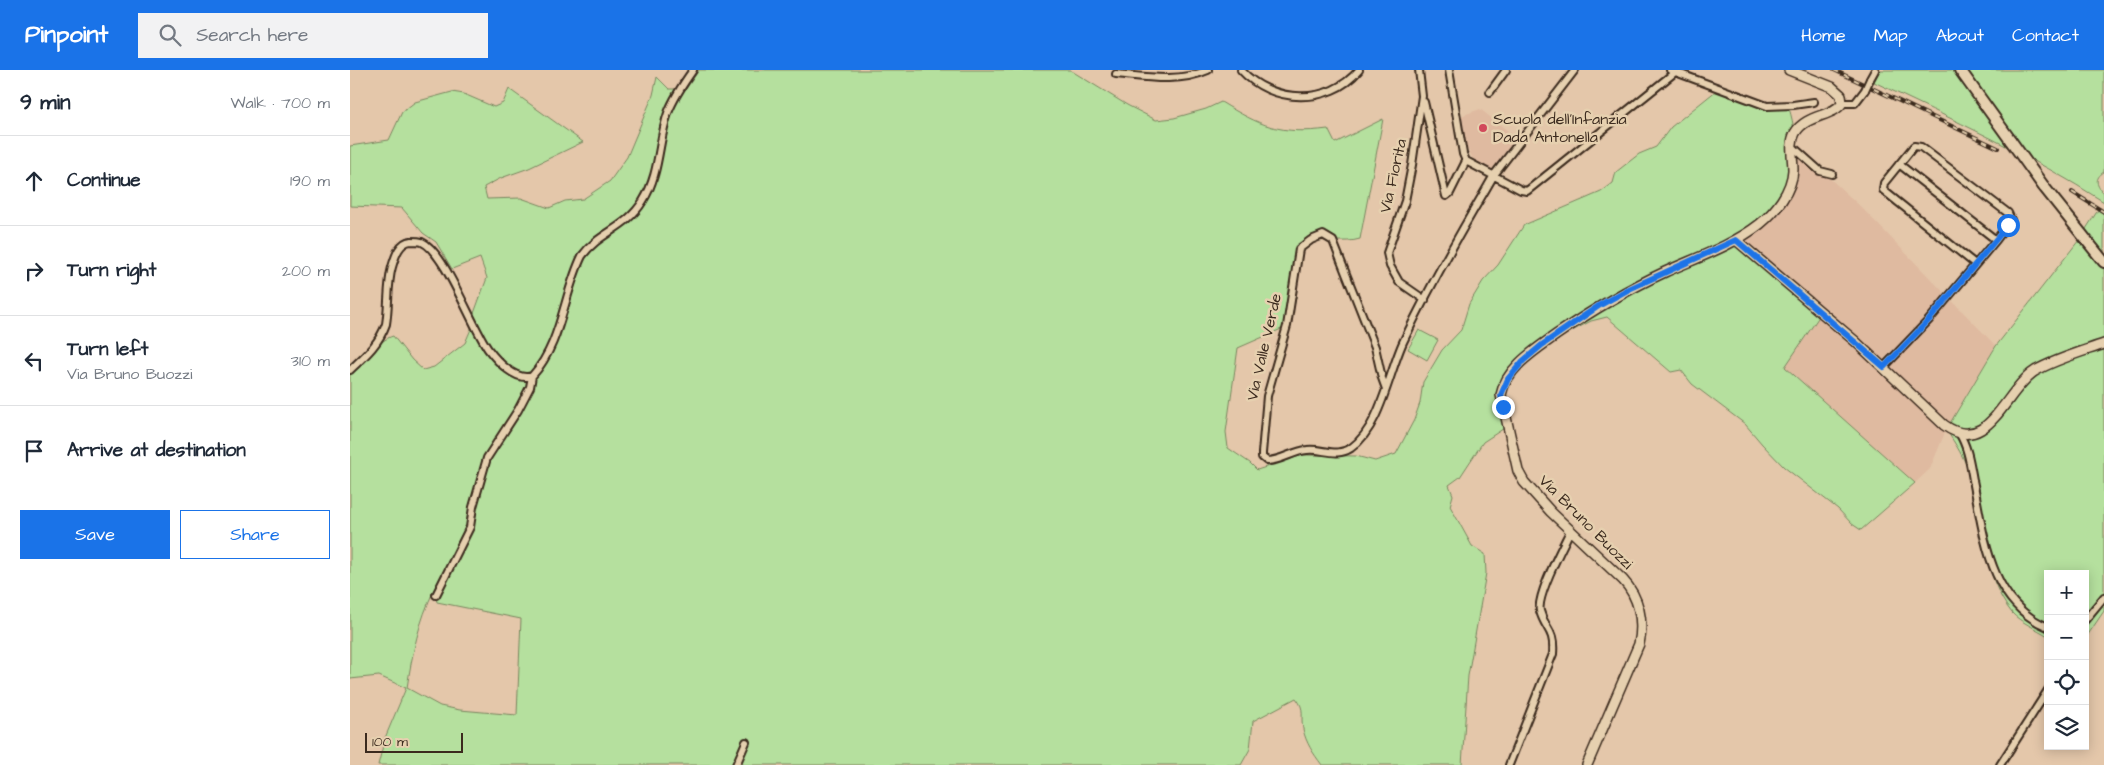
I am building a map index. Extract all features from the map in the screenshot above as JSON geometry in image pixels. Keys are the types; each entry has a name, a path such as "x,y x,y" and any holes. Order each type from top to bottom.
{"main road":[{"path":"1960,70 2044,187 2104,262"}],"street":[{"path":"436,594 470,527 473,507 487,458 518,410 530,387 532,376 542,365 552,345 574,274 582,256 588,247 628,220 648,192 658,163 668,113 677,93 693,70"},
{"path":"1116,74 1164,78 1184,77 1208,70"},
{"path":"1242,70 1256,83 1271,92 1311,96 1331,90 1348,81 1359,70"},
{"name":"Via Fiorita","path":"1420,70 1422,96 1412,165 1405,201 1387,252 1390,266 1399,282 1425,300"},
{"path":"1422,96 1446,196 1450,193 1466,161 1462,148 1449,70"},
{"path":"1490,92 1506,70"},
{"name":"Via Valle Verde","path":"1386,389 1375,347 1333,241 1323,235 1299,248 1287,326 1264,412 1262,457 1264,460 1270,461 1307,450 1332,454 1344,452 1361,438 1376,412 1386,389 1404,340 1494,175 1575,70"},
{"path":"1789,70 1832,87 1841,94 1842,103"},
{"name":"Via Bruno Buozzi","path":"1587,765 1640,644 1641,625 1637,604 1630,587 1570,531 1533,493 1518,471 1501,395 1508,379 1523,361 1542,345 1600,305 1629,289 1736,240 1761,223 1782,199 1792,173 1794,136 1804,123 1835,110 1842,103 1855,103 1865,90 1875,70"},
{"path":"1466,161 1521,190 1527,191 1672,71 1767,106 1814,102"},
{"path":"1792,146 1820,171 1832,174"},
{"path":"1884,367 1929,320 1996,240 2010,220 2008,213 1922,147 1914,146 1884,183 1883,190 1975,264"},
{"path":"1899,164 1996,240"},
{"path":"1736,240 1884,367 1938,420 1959,433 1973,432 1990,424 2018,384 2036,371 2104,344"},
{"path":"350,370 375,346 384,332 392,266 402,245 407,242 416,241 423,242 436,256 452,280 482,339 496,359 522,376 532,376"},
{"path":"1959,433 1966,448 1984,530 1998,580 2005,594 2023,614 2044,625"},
{"path":"1509,765 1552,654 1554,639 1540,611 1540,605 1542,593 1570,531"},
{"path":"2089,615 2104,597"},
{"path":"2000,765 2044,696"},
{"path":"736,765 746,742"}],"shaded area":[{"name":"Scuola dell'Infanzia Dada Antonella","path":"1480,109 1518,139 1497,168 1493,169 1481,165 1473,159 1467,148 1461,116"},
{"path":"1795,149 1860,206 1996,346 1946,430 1930,469 1915,483 1784,367 1820,315 1770,276 1740,238"}],"green space":[{"path":"699,70 1070,70 1127,105 1156,120 1174,118 1206,109 1221,102 1271,127 1297,131 1328,129 1335,143 1383,119 1360,239 1318,241 1306,246 1298,258 1297,290 1293,309 1286,327 1238,348 1226,432 1228,448 1257,470 1303,455 1356,456 1375,461 1396,454 1414,420 1420,403 1423,382 1442,350 1461,330 1469,304 1483,281 1498,265 1524,225 1601,192 1613,183 1616,172 1639,154 1656,147 1671,127 1717,90 1738,97 1789,108 1796,147 1790,185 1776,207 1740,238 1770,276 1820,315 1785,367 1915,483 1861,530 1852,524 1838,509 1784,467 1745,424 1692,384 1681,370 1671,372 1607,317 1591,321 1549,343 1513,374 1506,386 1504,399 1509,425 1483,442 1460,477 1449,485 1453,495 1450,506 1472,546 1485,554 1486,573 1468,676 1462,765 1322,765 1306,739 1302,724 1302,709 1296,698 1253,721 1250,749 1241,765 378,765 385,738 406,688 379,676 350,679 350,372 376,346 393,336 412,360 423,370 434,367 465,343 487,278 480,258 452,269 436,242 423,233 402,208 350,206 350,146 389,140 402,112 415,102 452,92 464,94 494,107 503,103 509,89 583,142 484,187 487,199 521,198 549,208 565,201 583,199 610,181 627,157 653,95 657,77 669,89 686,89","holes":["434,590 437,602 521,619 517,715 460,710 440,706 407,688 417,638"]},
{"path":"1880,70 2104,70 2104,172 2097,179 2097,182 2099,188 2104,193 2104,202 2020,153 1874,82"},
{"path":"2098,210 2104,214 2104,611 2089,633 2089,570 2044,570 2044,634 2012,613 1994,582 1970,474 1960,451 1946,430 1996,346 2079,240"},
{"path":"1419,330 1438,340 1427,360 1408,349"}],"railway":[{"path":"1834,70 1998,148"},
{"path":"2072,192 2104,212"}],"place":[{"name":"Scuola dell'Infanzia Dada Antonella","path":"1483,128"}],"route":[{"path":"1503,407 1501,395 1508,379 1523,361 1542,345 1600,305 1629,289 1736,240 1884,367 1929,320 2008,225"}]}
